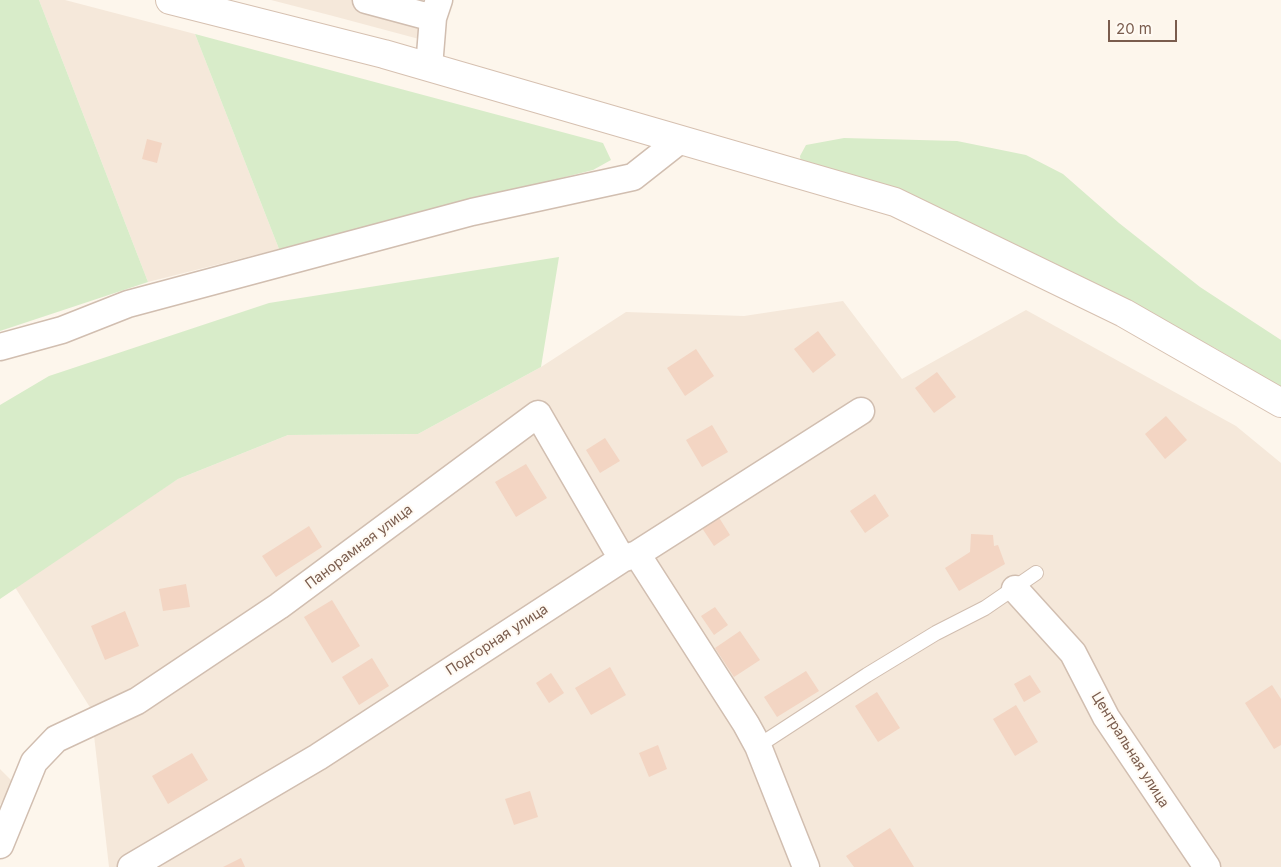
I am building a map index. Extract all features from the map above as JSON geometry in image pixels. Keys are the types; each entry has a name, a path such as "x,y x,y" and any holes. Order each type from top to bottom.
{"street":[{"path":"170,0 384,54 895,202 1124,313 1281,403"},
{"path":"366,0 436,9 429,67"},
{"path":"0,347 62,330 128,304 472,212 633,177 680,140"},
{"name":"Подгорная улица","path":"130,867 318,757 861,411"},
{"name":"Панорамная улица","path":"0,845 34,762 56,739 137,701 279,606 538,414 630,557"},
{"path":"630,557 746,724 758,746 806,867"},
{"name":"Центральная улица","path":"1015,589 1073,652 1106,717 1206,867"}],"lane":[{"path":"758,746 867,675 1015,589 1036,573"}],"shaded area":[{"path":"39,0 65,0 195,34 279,249 148,282"},
{"path":"271,0 423,0 419,39 333,16"},
{"path":"843,301 902,379 1026,310 1236,426 1281,463 1281,867 109,867 91,709 13,584 178,479 288,435 418,434 541,367 626,312 744,316"},
{"path":"0,769 14,783 0,805"}],"green space":[{"path":"0,0 39,0 148,282 0,331"},
{"path":"195,34 603,143 611,160 593,170 279,249"},
{"path":"844,138 957,141 1026,155 1063,174 1119,223 1200,287 1281,340 1281,387 1215,348 1043,262 801,163 800,156 806,145"},
{"path":"559,257 541,367 418,434 288,435 178,479 0,599 0,405 49,376 269,303"}],"building":[{"path":"147,139 162,143 157,163 142,159"},
{"path":"818,331 836,355 813,373 794,349"},
{"path":"696,349 714,376 685,396 667,368"},
{"path":"937,372 956,397 934,413 915,388"},
{"path":"1166,416 1187,440 1165,459 1145,434"},
{"path":"712,425 728,452 702,467 686,440"},
{"path":"605,438 620,461 600,473 586,450"},
{"path":"526,464 547,498 516,517 495,482"},
{"path":"875,494 889,516 865,533 850,511"},
{"path":"718,516 730,535 714,546 702,528"},
{"path":"309,526 322,547 276,577 262,556"},
{"path":"971,534 993,535 994,546 998,545 1005,564 959,591 945,568 970,552"},
{"path":"186,584 190,607 163,611 159,589"},
{"path":"332,600 360,646 332,663 304,617"},
{"path":"715,607 728,625 714,635 701,616"},
{"path":"125,611 139,646 105,660 91,626"},
{"path":"740,631 760,660 734,677 715,648"},
{"path":"372,658 389,686 359,705 342,677"},
{"path":"610,667 626,695 591,715 575,688"},
{"path":"806,671 819,691 777,717 764,697"},
{"path":"551,673 564,693 549,703 536,683"},
{"path":"1030,675 1041,692 1024,702 1014,684"},
{"path":"1272,685 1281,699 1281,745 1274,749 1245,703"},
{"path":"877,692 900,728 878,742 855,706"},
{"path":"1016,705 1038,742 1015,756 993,719"},
{"path":"658,745 667,769 649,777 639,753"},
{"path":"192,753 208,780 168,804 152,776"},
{"path":"530,791 538,817 514,825 505,799"},
{"path":"890,828 914,867 854,867 846,856"},
{"path":"241,858 245,867 223,867"}]}
